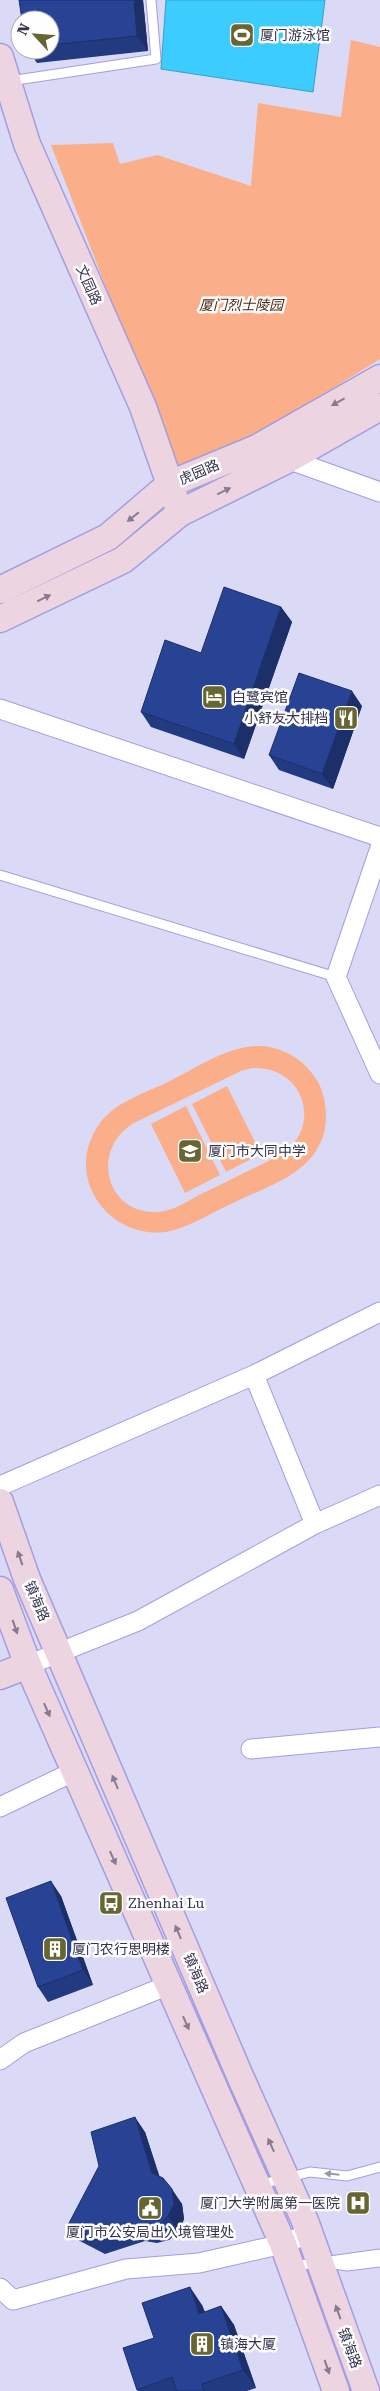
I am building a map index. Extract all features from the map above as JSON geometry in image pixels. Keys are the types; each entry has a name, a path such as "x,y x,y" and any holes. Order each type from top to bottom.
{"main road":[{"name":"文园路","path":"2,69 27,144 143,407 180,513"},
{"name":"虎园路","path":"0,590 108,537 170,484 257,448 380,378"},
{"name":"虎园路","path":"0,618 123,560 180,513 289,459 380,407"},
{"name":"镇海路","path":"0,1502 27,1579 310,2233 366,2391"},
{"name":"镇海路","path":"0,1590 28,1665 74,1772 287,2255 336,2391"},
{"path":"0,1676 28,1665"}],"street":[{"path":"257,448 380,492"},
{"path":"0,709 380,837"},
{"path":"380,848 336,977 380,1074"},
{"path":"0,1486 254,1375 380,1312"},
{"path":"254,1375 315,1524"},
{"path":"28,1665 138,1621 315,1524 380,1495"},
{"path":"251,1749 380,1737"},
{"path":"0,1807 74,1772"},
{"path":"0,2060 24,2043 169,1984"},
{"path":"0,2288 13,2300 126,2270 287,2255 310,2233"}],"lane":[{"path":"2,69 156,59 151,0"},
{"path":"0,875 336,977"},
{"path":"257,2185 310,2172 347,2176 380,2167"},
{"path":"320,2262 380,2254"},
{"path":"287,2255 347,2266 380,2262"}],"green space":[{"name":"厦门烈士陵园","path":"351,40 380,47 380,359 181,482 51,145 113,143 120,164 157,155 251,186 258,103 341,117"},
{"path":"251,1046 264,1046 289,1054 309,1070 319,1084 325,1100 326,1123 320,1144 312,1156 302,1166 277,1183 196,1222 171,1231 150,1232 131,1228 114,1218 100,1205 91,1189 86,1170 87,1151 95,1131 102,1120 118,1106 214,1058","holes":["252,1068 270,1070 285,1077 296,1087 302,1101 304,1116 301,1130 293,1144 279,1156 170,1210 158,1212 140,1210 126,1203 116,1192 110,1178 108,1163 112,1148 120,1134 134,1123 241,1071"]},
{"path":"227,1086 261,1154 226,1172 192,1104"},
{"path":"186,1106 220,1175 185,1193 151,1124"}],"water":[{"name":"厦门游泳馆","path":"166,0 325,0 313,92 161,69"}],"building":[{"path":"19,0 134,0 137,36 60,44 60,10 20,10"},
{"name":"白鹭宾馆","path":"224,587 281,607 234,744 141,712 165,640 201,653"},
{"path":"299,673 352,691 322,774 269,755"},
{"name":"厦门农行思明楼","path":"51,1881 83,1970 38,1987 6,1898"},
{"path":"135,2117 152,2173 163,2178 172,2189 174,2204 168,2216 159,2225 147,2228 134,2226 94,2239 68,2225 99,2166 91,2132"},
{"name":"镇海大厦","path":"190,2287 199,2314 221,2306 243,2370 202,2384 204,2391 177,2391 172,2377 137,2390 123,2348 154,2338 142,2303"}],"place":[{"name":"厦门游泳馆","path":"242,35"},
{"name":"白鹭宾馆","path":"214,697"},
{"name":"小舒友大排档","path":"346,718"},
{"name":"厦门市大同中学","path":"190,1151"},
{"name":"Zhenhai Lu","path":"111,1903"},
{"name":"厦门农行思明楼","path":"55,1949"},
{"name":"厦门大学附属第一医院","path":"358,2203"},
{"name":"厦门市公安局出入境管理处","path":"150,2208"},
{"name":"镇海大厦","path":"202,2344"}]}
